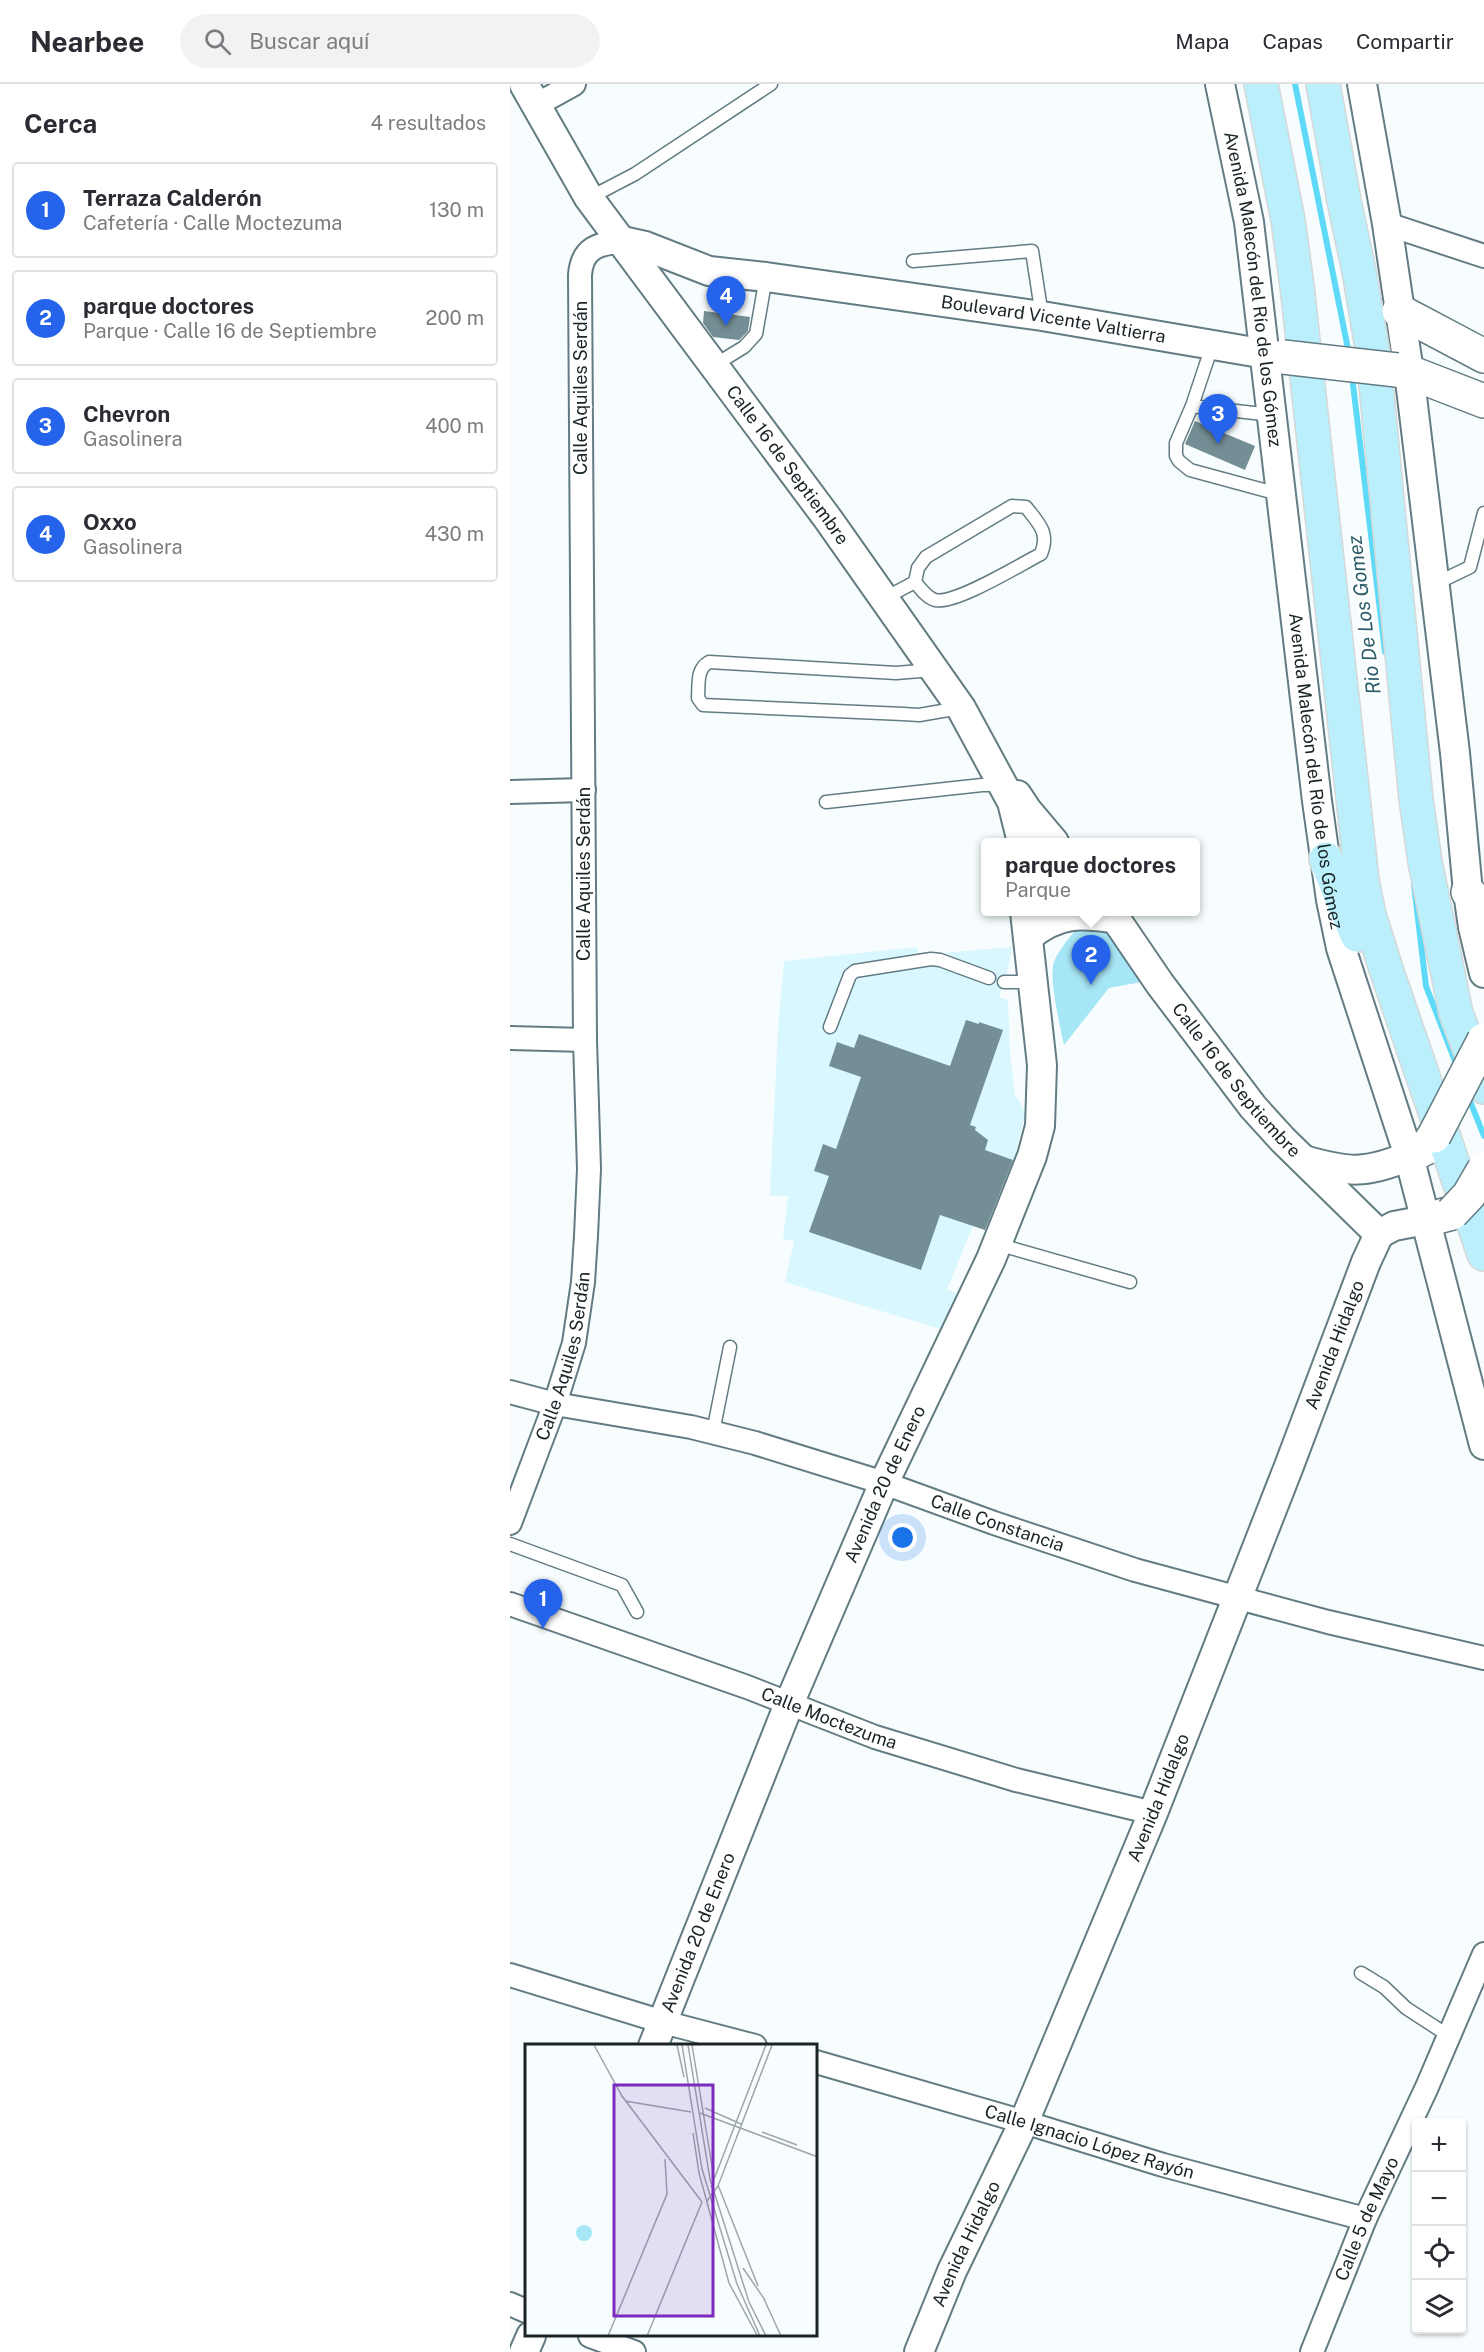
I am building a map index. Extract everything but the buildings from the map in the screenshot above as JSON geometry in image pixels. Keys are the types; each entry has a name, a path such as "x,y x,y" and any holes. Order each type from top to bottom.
{"main road":[{"path":"1323,84 1373,354 1416,799 1424,851 1456,1013 1484,1087"},
{"path":"1342,84 1346,146 1344,201"},
{"name":"Avenida Malecón del Río de los Gómez","path":"1260,93 1288,220 1296,275 1362,880 1386,969 1436,1127 1484,1254"},
{"path":"1399,311 1476,353"},
{"path":"1449,387 1448,366 1455,358 1476,353"},
{"name":"Boulevard Vicente Valtierra","path":"1274,356 1403,371 1484,401"},
{"path":"1326,859 1353,923 1401,1056 1436,1127"},
{"path":"1409,1156 1426,1148 1484,1040"},
{"path":"1439,1217 1469,1195 1484,1169"}],"street":[{"path":"530,94 574,84"},
{"name":"Avenida Malecón del Río de los Gómez","path":"1220,84 1274,356 1273,415 1331,900 1341,948 1409,1156 1439,1217 1463,1371 1484,1444"},
{"path":"1362,84 1387,224 1399,311 1403,371 1476,900 1474,936 1484,973"},
{"name":"Calle 16 de Septiembre","path":"530,94 589,198 885,598 961,708 1004,785 1013,789 1050,838"},
{"path":"1387,224 1484,256"},
{"name":"Boulevard Vicente Valtierra","path":"622,241 645,246 710,271 766,276 1042,315 1274,356"},
{"name":"Calle Aquiles Serdán","path":"510,1523 555,1404 574,1343 583,1282 589,1169 585,1040 581,264 590,251 601,244 622,241"},
{"path":"1004,785 1017,816 1021,838"},
{"path":"510,792 584,790"},
{"path":"1027,924 1049,922 1067,916"},
{"name":"Calle 16 de Septiembre","path":"1115,916 1160,984 1253,1107 1378,1234"},
{"name":"Avenida 20 de Enero","path":"658,2034 789,1704 884,1483 997,1244 1032,1156 1040,1126 1042,1065 1027,924"},
{"path":"510,1038 585,1040"},
{"path":"1303,1160 1341,1170 1366,1170 1409,1156"},
{"path":"1378,1234 1394,1226 1439,1217"},
{"name":"Avenida Hidalgo","path":"919,2352 952,2271 1024,2122 1153,1814 1378,1234"},
{"name":"Calle Constancia","path":"510,1392 555,1404 713,1432 765,1446 884,1483 1135,1570 1328,1622 1484,1658"},
{"name":"Calle Moctezuma","path":"510,1604 735,1683 875,1737 1016,1780 1153,1814"},
{"name":"Calle 5 de Mayo","path":"1312,2352 1365,2219 1484,1954"},
{"path":"510,1975 658,2034 739,2044"},
{"name":"Calle Ignacio López Rayón","path":"818,2063 1163,2165 1365,2219"},
{"path":"510,2304 525,2311"},
{"path":"524,2352 531,2337"},
{"path":"593,2337 634,2352"}],"lane":[{"path":"589,198 635,174 771,84"},
{"path":"913,261 1032,250 1042,315"},
{"path":"713,366 744,347 756,334 766,276"},
{"path":"1212,346 1192,406 1176,443 1175,451 1179,461 1190,470 1282,495"},
{"path":"1192,406 1273,415"},
{"path":"885,598 915,582 918,568 926,557 1012,506 1026,507 1043,530 1045,543 1041,554 952,600 935,600 923,592 915,582"},
{"path":"1434,585 1470,567 1484,513"},
{"path":"935,670 896,673 709,662 703,665 700,671 698,698 703,705 919,715 961,708"},
{"path":"826,802 982,785 1004,785"},
{"path":"830,1027 849,975 855,971 931,959 940,960 989,978"},
{"path":"1004,982 1033,982"},
{"path":"997,1244 1130,1282"},
{"path":"713,1432 730,1347"},
{"path":"510,1544 622,1585 637,1612"},
{"path":"1361,1973 1384,1987 1406,2008 1449,2036"}],"shaded area":[{"path":"1079,927 1108,929 1147,981 1109,988 1064,1045 1054,994 1053,966 1060,950"},
{"path":"917,947 919,955 1012,947 999,997 1008,1000 1010,1052 1015,1095 1025,1114 1014,1161 1014,1188 994,1233 973,1226 947,1289 958,1294 944,1330 785,1282 794,1241 783,1239 788,1196 770,1196 778,1030 784,961"}],"waterway":[{"name":"Rio De Los Gomez","path":"1295,84 1349,354"},
{"name":"Rio De Los Gomez","path":"1352,376 1385,652"},
{"name":"Rio De Los Gomez","path":"1414,885 1426,986 1457,1066"},
{"name":"Rio De Los Gomez","path":"1468,1096 1484,1136"}],"place":[{"name":"Oxxo","path":"726,326"},
{"name":"Chevron","path":"1218,444"},
{"name":"parque doctores","path":"1091,985"},
{"name":"Terraza Calderón","path":"543,1629"}]}
